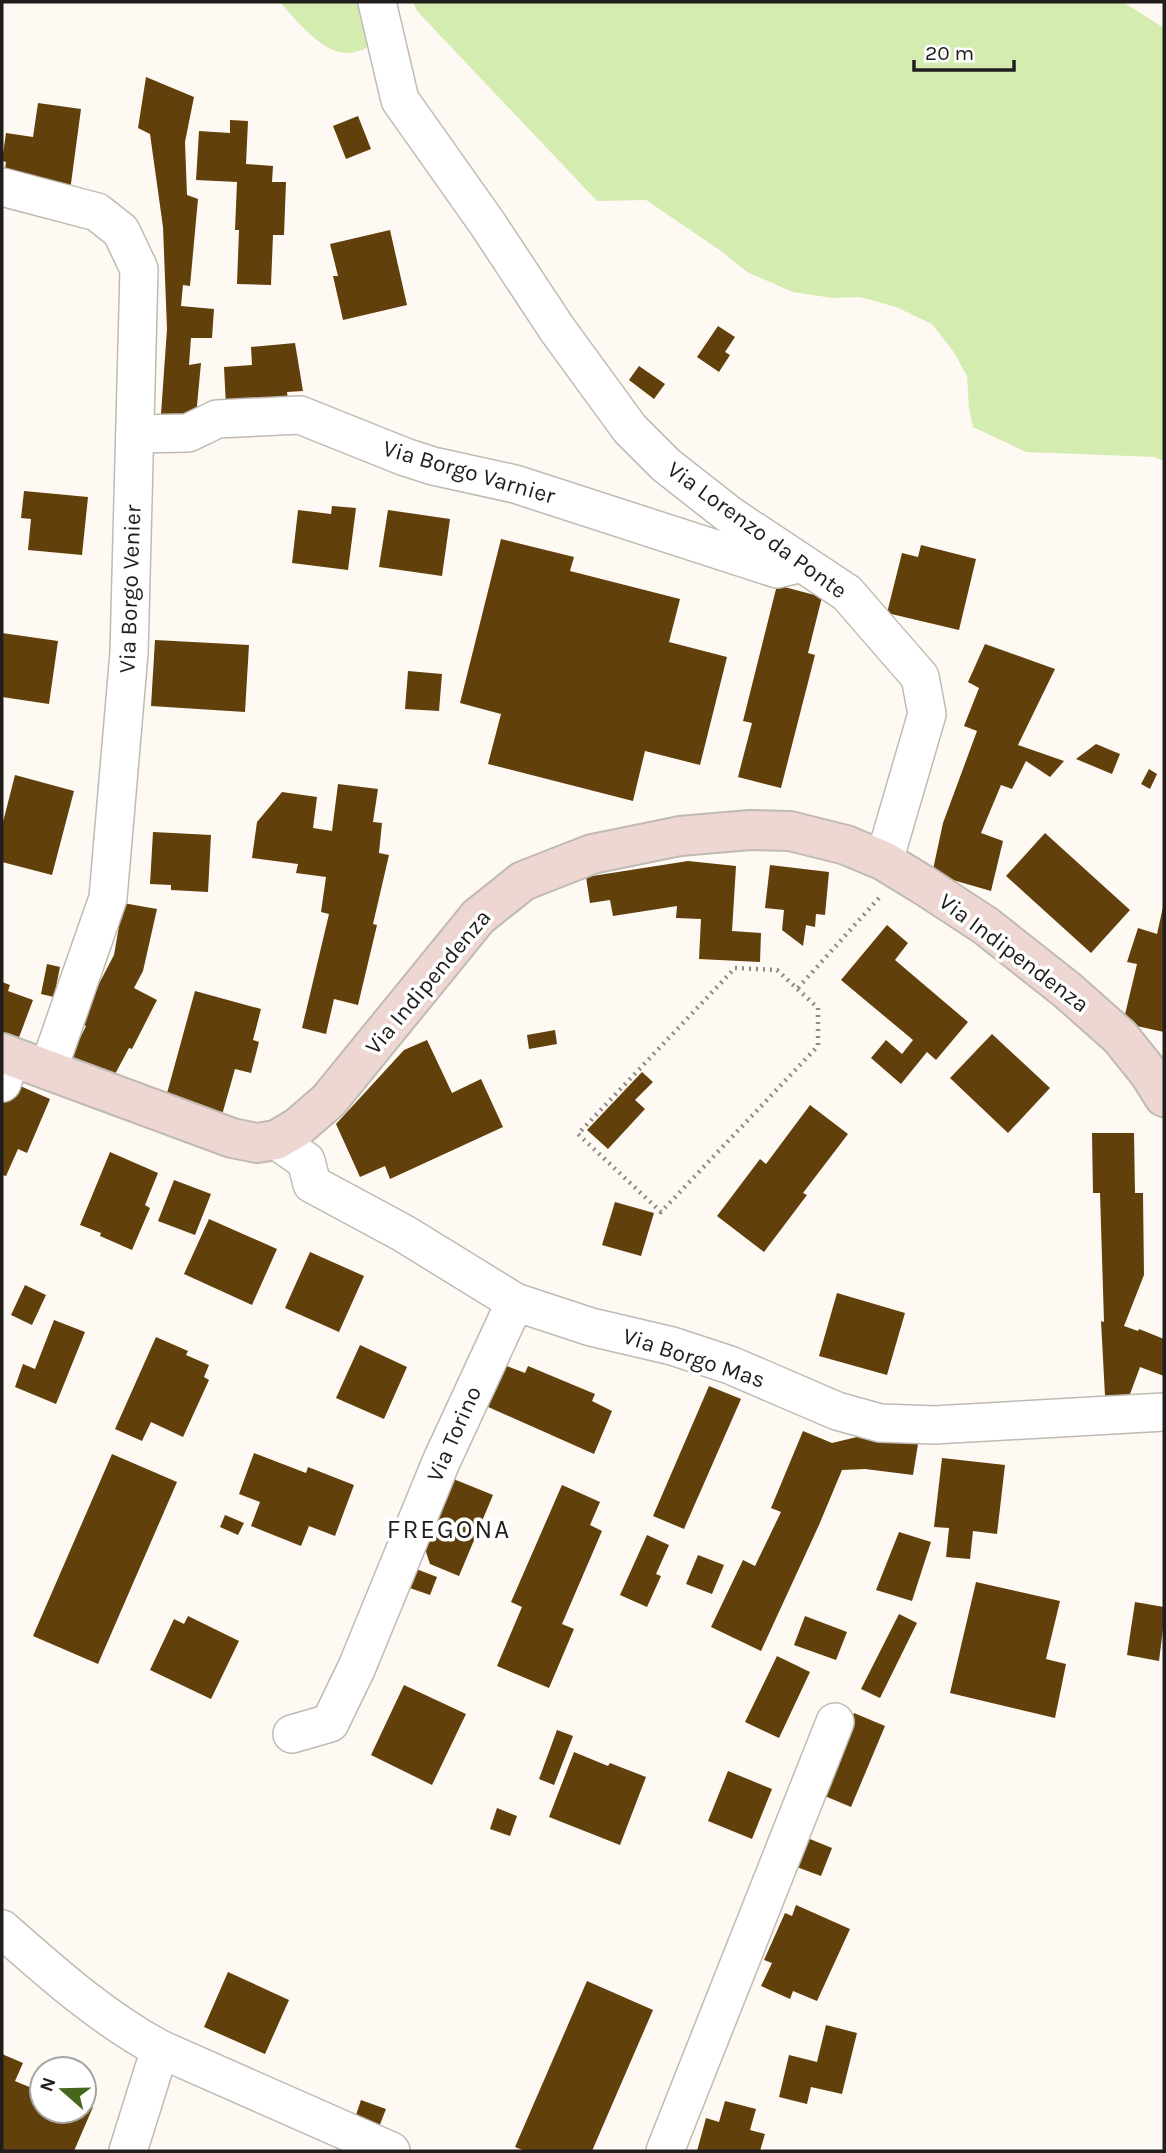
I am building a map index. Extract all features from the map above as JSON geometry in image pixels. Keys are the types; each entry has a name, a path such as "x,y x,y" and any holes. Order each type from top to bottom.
{"main road":[{"name":"Via Indipendenza","path":"276,1140 298,1127 329,1100 478,917 523,881 592,854 680,835 750,830 790,831 846,845 884,861 986,926 1068,990 1120,1037 1164,1097"},
{"path":"5,1065 48,1070 232,1138 257,1143 276,1140"}],"street":[{"name":"Via Lorenzo da Ponte","path":"377,2 400,100 557,329 630,429 666,465 731,516 847,593 920,677 927,714 884,861"},
{"name":"Via Borgo Venier","path":"2,187 97,212 121,231 139,269 129,653 107,898 48,1070"},
{"name":"Via Borgo Varnier","path":"135,434 188,433 217,419 300,415 405,457 515,484 777,569 800,563"},
{"name":"Via Borgo Mas","path":"276,1140 306,1161 312,1184 403,1233 515,1302 591,1327 672,1346 837,1411 880,1423 934,1425 1164,1412"},
{"name":"Via Torino","path":"292,1734 330,1723 357,1667 441,1462 515,1302"},
{"path":"665,2151 835,1721"},
{"path":"2,1929 72,1990 147,2041 391,2151"},
{"path":"128,2151 147,2041"}],"path":[{"path":"798,988 878,899"},
{"path":"735,968 777,970 798,988 818,1008 818,1046 661,1212 578,1134 735,968"}],"green space":[{"path":"280,2 364,2 379,43 346,53 327,47 309,34"},
{"path":"413,2 1123,2 1164,28 1164,461 1155,457 1026,452 973,427 967,376 953,351 932,324 896,307 860,297 833,298 793,292 747,272 646,200 597,201 417,11"}],"building":[{"path":"146,77 194,97 185,142 187,195 198,199 190,286 183,285 181,306 214,309 212,338 191,338 189,365 201,363 196,416 161,414 167,329 163,227 150,134 138,128"},
{"path":"38,103 81,109 70,191 3,182 6,162 2,161 6,133 33,137"},
{"path":"358,116 371,149 346,159 333,126"},
{"path":"230,120 248,121 246,164 273,166 272,182 286,182 284,235 273,235 271,285 237,284 237,182 196,180 199,131 230,133"},
{"path":"390,230 407,305 343,320 333,276 338,276 330,244"},
{"path":"718,326 735,337 725,352 730,355 719,372 697,357"},
{"path":"295,343 303,391 287,392 288,400 226,406 224,367 252,365 251,347"},
{"path":"639,366 665,384 654,399 629,380"},
{"path":"24,491 88,497 82,555 28,550 31,519 21,518"},
{"path":"332,506 356,508 348,570 292,563 298,510 331,514"},
{"path":"388,510 450,519 442,576 379,567"},
{"path":"501,539 574,557 570,571 680,599 669,642 727,657 700,765 645,751 633,801 488,764 501,714 460,703"},
{"path":"921,545 976,559 959,630 887,613 902,553 918,557"},
{"path":"777,585 822,597 808,653 815,655 781,788 738,777 752,723 743,721"},
{"path":"2,633 58,641 49,704 2,697"},
{"path":"155,640 249,645 245,712 151,706"},
{"path":"985,644 1055,669 1018,745 1064,761 1050,777 1026,761 1012,789 1001,785 981,833 1003,841 991,891 932,874 943,823 977,731 964,726 979,688 968,682"},
{"path":"408,671 442,674 439,711 405,709"},
{"path":"1096,744 1120,754 1112,774 1076,759"},
{"path":"1149,769 1157,774 1150,789 1141,784"},
{"path":"15,775 74,791 52,875 2,862 2,826"},
{"path":"338,784 378,789 373,822 382,823 379,853 389,855 373,924 377,925 358,1005 334,999 326,1034 302,1028 329,914 321,912 326,877 296,873 298,864 252,858 257,822 282,792 317,797 313,828 332,831"},
{"path":"153,832 211,835 208,892 171,890 171,885 150,884"},
{"path":"1045,833 1130,910 1091,953 1006,876"},
{"path":"688,861 736,866 732,931 761,933 760,962 699,959 701,919 676,918 677,906 613,916 610,900 590,903 586,877"},
{"path":"770,865 829,872 825,915 816,914 815,927 806,925 803,946 782,930 784,910 765,908"},
{"path":"123,903 157,909 143,971 134,988 157,1000 132,1049 129,1048 113,1078 71,1056 86,1026 79,1022 114,955"},
{"path":"1163,907 1164,1032 1123,1023 1137,964 1127,962 1138,928 1157,934"},
{"path":"887,925 908,943 895,960 968,1022 936,1060 927,1052 901,1084 871,1058 886,1040 902,1054 913,1040 841,980"},
{"path":"47,964 60,967 54,997 41,994"},
{"path":"2,982 10,985 8,991 33,1000 18,1040 2,1035"},
{"path":"195,991 261,1009 253,1040 259,1042 251,1073 235,1069 222,1115 166,1097"},
{"path":"555,1030 557,1044 529,1049 527,1035"},
{"path":"992,1034 1050,1088 1008,1133 950,1078"},
{"path":"427,1040 452,1093 481,1079 503,1127 390,1179 385,1166 360,1177 336,1124 404,1050"},
{"path":"642,1072 653,1082 635,1100 645,1109 608,1149 587,1130"},
{"path":"11,1082 50,1099 27,1153 18,1149 6,1176 2,1175 2,1103"},
{"path":"810,1105 848,1134 803,1193 807,1195 764,1252 717,1216 760,1159 766,1164"},
{"path":"1092,1133 1134,1133 1135,1193 1143,1193 1144,1275 1124,1326 1164,1339 1164,1376 1140,1367 1126,1405 1105,1396 1101,1321 1104,1322 1100,1193 1093,1193"},
{"path":"110,1152 158,1173 145,1205 150,1208 132,1250 80,1225"},
{"path":"174,1180 211,1194 195,1235 158,1221"},
{"path":"615,1202 654,1213 641,1256 602,1245"},
{"path":"209,1219 277,1249 252,1305 184,1274"},
{"path":"310,1252 364,1276 339,1332 285,1308"},
{"path":"25,1285 46,1295 32,1325 11,1315"},
{"path":"837,1293 905,1313 887,1375 819,1356"},
{"path":"54,1320 85,1332 56,1404 15,1387 23,1364 35,1369"},
{"path":"156,1337 188,1351 186,1355 209,1365 204,1377 209,1380 183,1437 151,1422 142,1441 115,1429"},
{"path":"360,1345 407,1367 384,1419 336,1398"},
{"path":"504,1365 525,1373 528,1366 595,1394 592,1401 612,1411 594,1454 486,1406"},
{"path":"709,1386 741,1399 684,1529 653,1516"},
{"path":"803,1431 832,1443 857,1437 918,1444 913,1475 865,1469 842,1470 761,1651 711,1627 743,1560 755,1566 781,1512 771,1508"},
{"path":"254,1453 306,1473 308,1467 354,1485 335,1536 309,1526 301,1546 251,1526 260,1502 239,1494"},
{"path":"112,1454 177,1482 98,1664 33,1636"},
{"path":"942,1458 1005,1465 997,1534 973,1531 970,1559 946,1557 949,1528 934,1527"},
{"path":"446,1476 493,1495 459,1576 430,1564 421,1537"},
{"path":"562,1485 600,1502 590,1525 602,1531 562,1624 574,1629 549,1688 497,1666 522,1607 511,1602"},
{"path":"225,1515 244,1523 238,1535 220,1527"},
{"path":"899,1532 931,1542 912,1601 876,1590"},
{"path":"647,1535 669,1545 656,1574 661,1576 647,1607 620,1595"},
{"path":"698,1555 724,1565 712,1594 686,1584"},
{"path":"411,1567 437,1577 430,1595 404,1586"},
{"path":"976,1582 1060,1601 1046,1659 1066,1664 1055,1718 950,1693"},
{"path":"1135,1602 1164,1607 1159,1661 1127,1655"},
{"path":"899,1614 917,1623 880,1698 861,1689"},
{"path":"188,1616 239,1641 211,1699 150,1670 174,1619 184,1624"},
{"path":"805,1616 847,1632 836,1660 794,1645"},
{"path":"777,1656 810,1672 779,1738 745,1722"},
{"path":"404,1685 466,1714 432,1785 371,1755"},
{"path":"854,1713 885,1726 851,1807 820,1794"},
{"path":"557,1730 573,1736 554,1785 539,1779"},
{"path":"574,1752 646,1777 620,1845 549,1817"},
{"path":"728,1771 772,1789 752,1839 708,1821"},
{"path":"497,1808 517,1816 510,1836 490,1829"},
{"path":"805,1837 832,1848 821,1876 794,1866"},
{"path":"796,1905 850,1929 817,2001 793,1991 790,1999 761,1986 772,1963 764,1960 785,1913 792,1916"},
{"path":"228,1972 289,2000 265,2054 204,2027"},
{"path":"587,1981 653,2010 592,2151 525,2151 515,2147"},
{"path":"826,2025 857,2033 842,2094 811,2087 807,2104 779,2097 789,2055 817,2062"},
{"path":"2,2054 23,2063 15,2081 28,2086 28,2125 85,2125 74,2151 2,2151"},
{"path":"361,2100 386,2109 379,2127 355,2118"},
{"path":"725,2101 756,2109 750,2130 765,2134 760,2151 697,2151 706,2118 719,2122"}],"district":[{"name":"FREGONA","path":"449,1529"}]}
